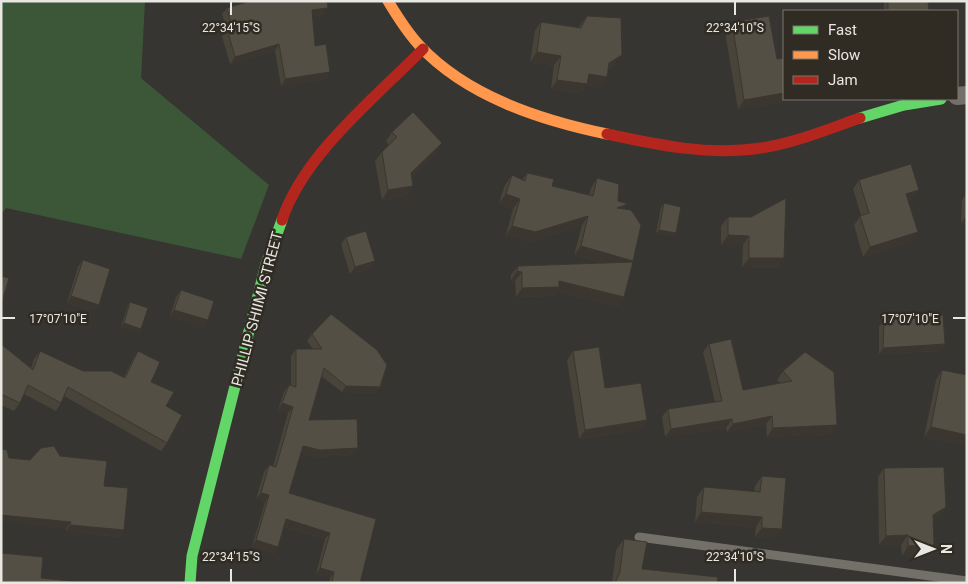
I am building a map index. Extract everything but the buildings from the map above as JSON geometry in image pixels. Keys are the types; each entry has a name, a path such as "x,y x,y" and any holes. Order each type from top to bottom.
{"street":[{"path":"388,1 423,49 465,82 498,100 536,116 663,146 718,153 762,148 801,140 903,105 935,100"},
{"name":"PHILLIP SHIIMI STREET","path":"190,583 192,556 266,264 288,201 325,148 423,49"},
{"name":"PHILLIP SHIIMI STREET","path":"176,583 182,568 192,556"}],"lane":[{"path":"638,537 967,581"}],"green space":[{"path":"1,1 145,1 141,78 269,185 241,259 6,208 1,214"}],"traffic: fast":[{"path":"860,118 904,105 935,100"},
{"path":"190,583 192,556 266,264 282,220"}],"traffic: slow":[{"path":"388,1 419,45 438,63 481,92 530,113 607,134"}],"traffic: jam":[{"path":"282,220 292,196 324,150 363,107 423,49"},
{"path":"607,134 684,148 722,151 742,150 786,143 860,118"}]}
